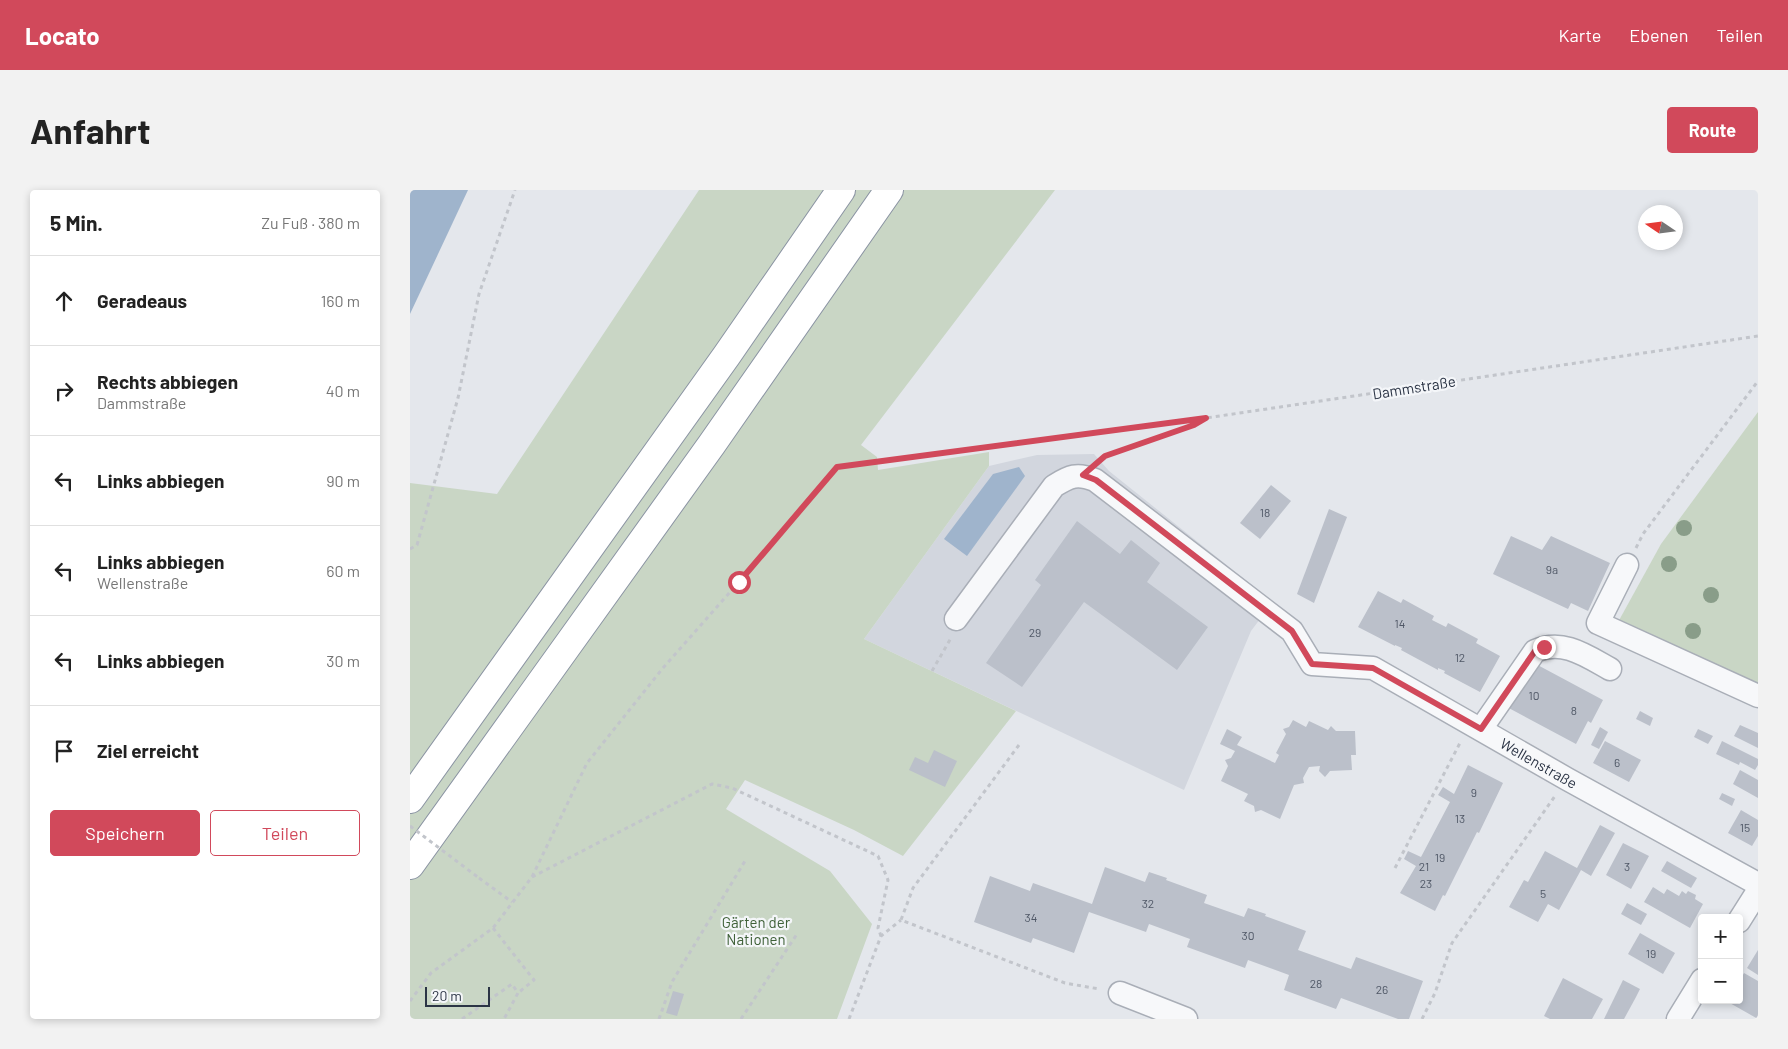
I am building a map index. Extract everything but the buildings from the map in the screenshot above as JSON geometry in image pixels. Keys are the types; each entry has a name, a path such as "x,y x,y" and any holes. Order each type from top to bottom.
{"highway":[{"path":"410,799 722,362 841,190"},
{"path":"410,865 712,444 889,190"}],"street":[{"path":"956,619 1054,486 1067,478 1083,475"},
{"name":"Wellenstraße","path":"1083,475 1096,480 1292,631 1312,664 1373,668 1758,884"},
{"path":"1628,565 1598,623 1758,696"},
{"path":"1476,726 1535,651 1544,647 1558,646 1580,652 1610,669"},
{"path":"1743,915 1758,891"},
{"path":"1678,1019 1698,986"},
{"path":"1120,992 1186,1019"}],"path":[{"path":"410,549 417,545 458,398 479,294 515,190"},
{"name":"Dammstraße","path":"1083,475 1105,456 1194,425 1206,418 1758,336"},
{"path":"1628,565 1643,534 1758,381"},
{"path":"410,1001 431,973 493,928 532,877 587,763 664,668 837,467 1206,418"},
{"path":"932,671 956,631 956,619"},
{"path":"1395,868 1476,726"},
{"path":"849,1019 881,936 901,920 913,888 1019,745"},
{"path":"1422,1019 1435,993 1452,943 1567,778"},
{"path":"532,877 712,784 732,788 878,856 888,880 878,928 881,936"},
{"path":"410,826 512,902"},
{"path":"659,1019 672,982 745,861"},
{"path":"901,920 1065,983 1120,992"},
{"path":"493,928 534,980 518,993 504,1019"},
{"path":"741,1019 797,934"},
{"path":"462,1019 512,984 518,993"}],"shaded area":[{"path":"1094,454 1109,471 1273,602 1251,631 1184,790 864,639 989,466 1037,455"}],"green space":[{"name":"Gärten der Nationen","path":"699,190 1055,190 861,445 877,457 878,470 989,452 989,466 864,639 1016,711 903,856 854,830 745,780 726,809 830,871 872,924 837,1019 410,1019 410,483 497,494"},
{"path":"1758,412 1758,687 1617,624 1661,544"}],"water":[{"path":"410,190 468,190 410,314"},
{"path":"1019,467 1025,476 967,556 944,539 993,474"}],"route":[{"path":"739,582 837,467 1206,418 1194,425 1105,456 1083,475 1096,480 1292,631 1312,664 1373,668 1481,729 1535,651 1544,647"}]}
